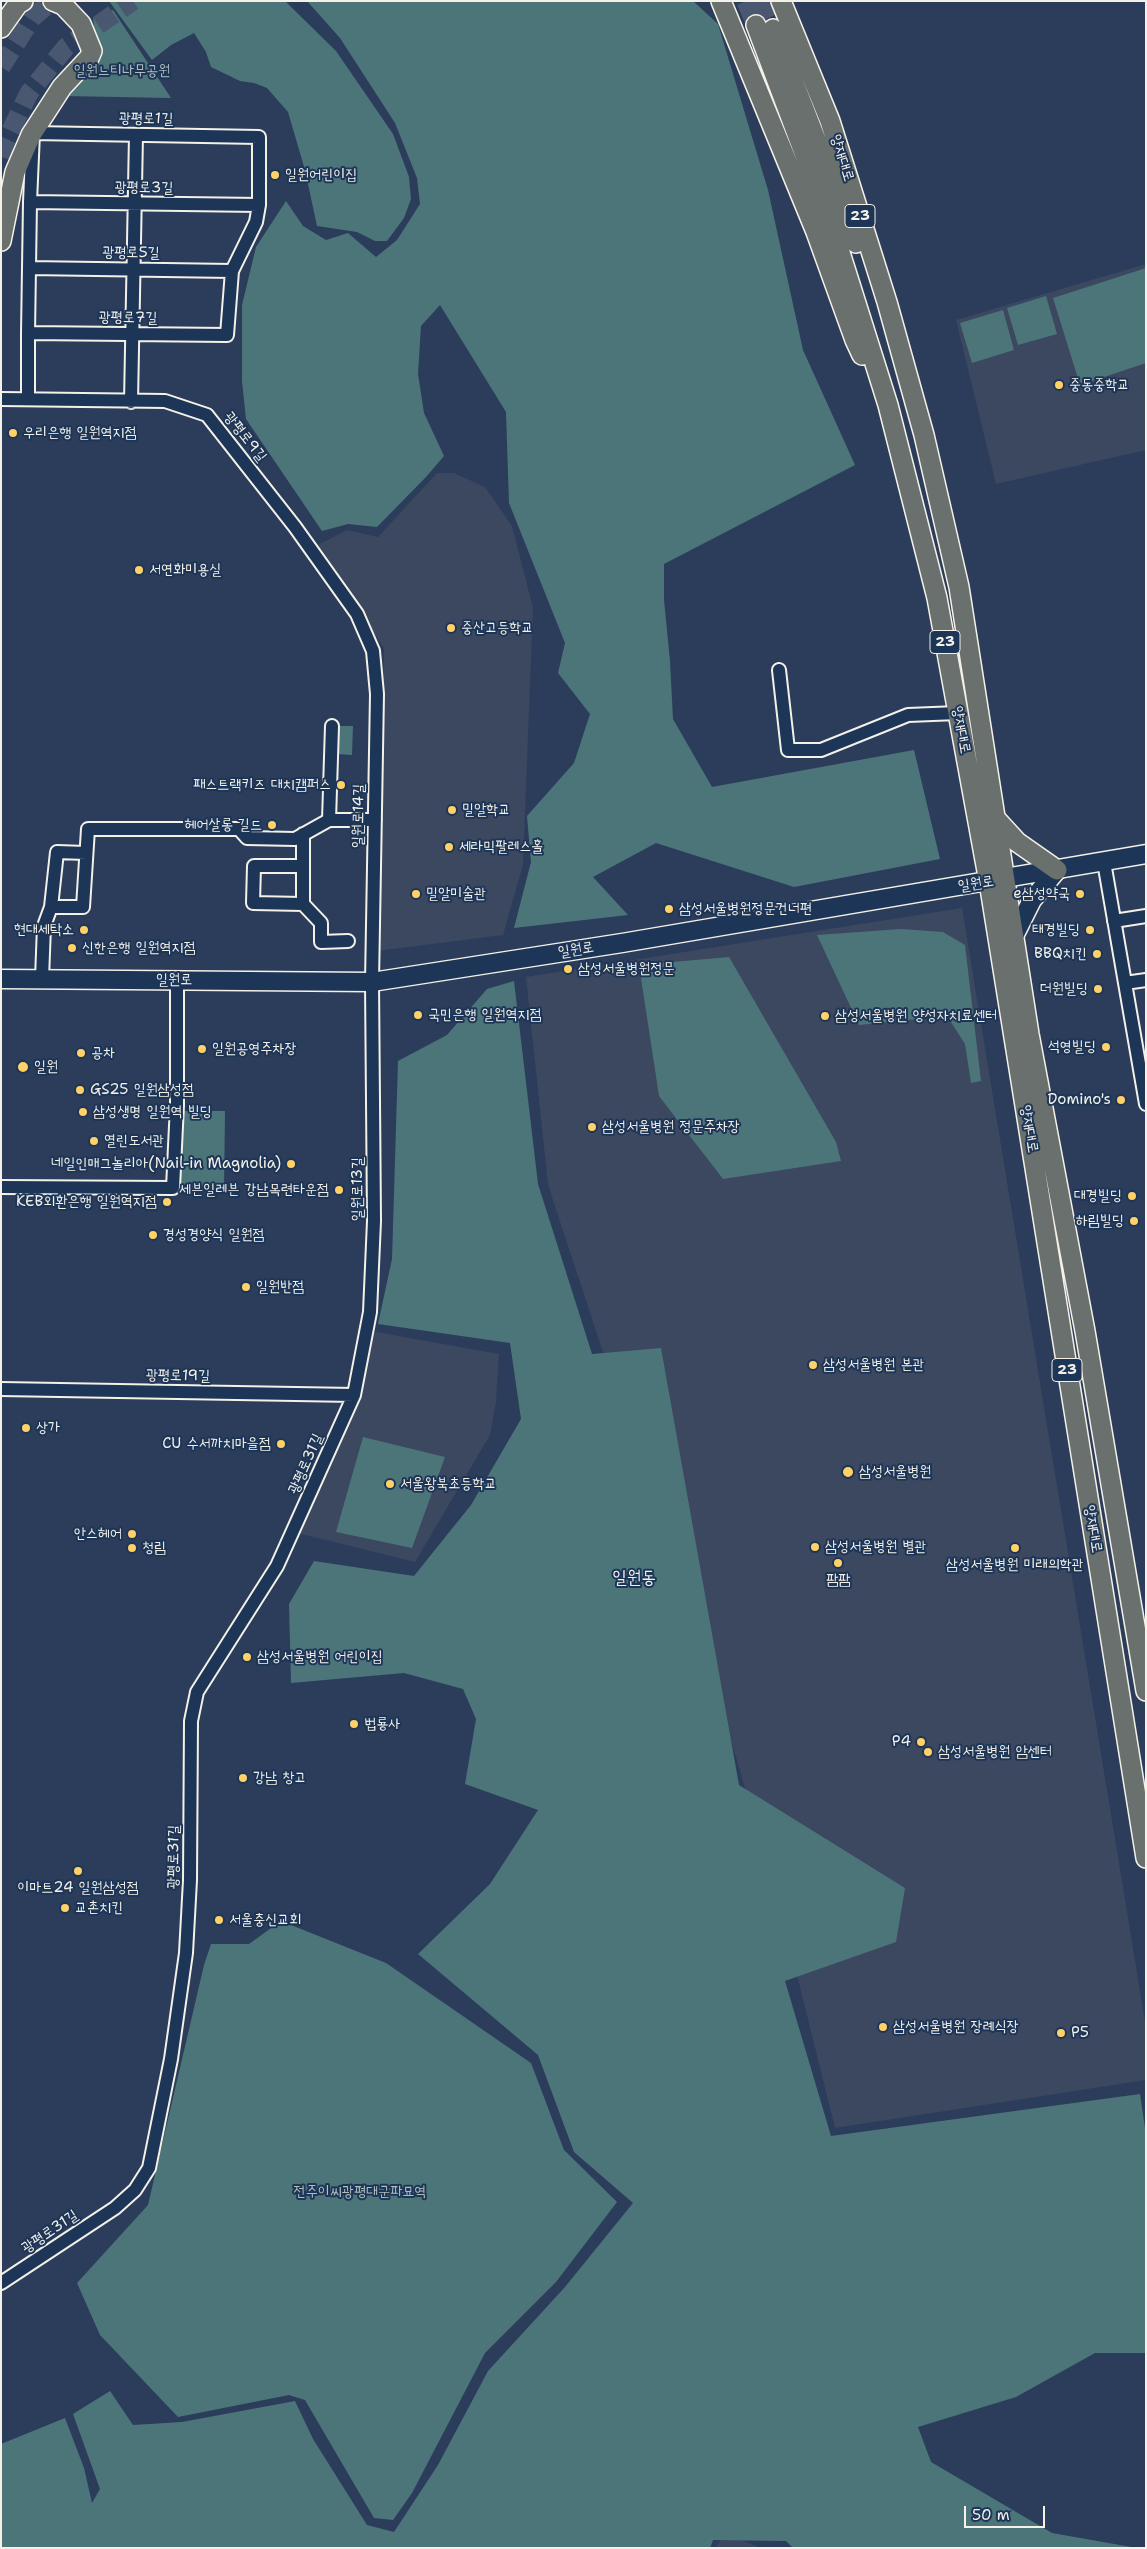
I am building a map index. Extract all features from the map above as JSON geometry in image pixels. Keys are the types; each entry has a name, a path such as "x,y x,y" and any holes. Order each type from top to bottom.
{"main road":[{"path":"1,28 18,4 23,1"},
{"path":"1,241 15,172 31,135 62,88 89,58 92,51 81,24 63,5 53,1"},
{"name":"양재대로","path":"781,1 830,121 887,302 924,436 959,587 994,818 996,881 1014,938 1146,1691"},
{"name":"양재대로","path":"720,4 816,232 854,340 888,405"},
{"name":"양재대로","path":"924,436 852,231 764,27 832,227 888,405 937,598 958,712 996,881 1146,1858"},
{"path":"994,818 1017,842 1057,870"}],"street":[{"name":"광평로1길","path":"30,202 33,133 259,137 259,205"},
{"path":"131,402 136,135"},
{"path":"28,399 30,202"},
{"name":"광평로3길","path":"30,202 134,205 259,205"},
{"path":"232,271 256,222 259,205"},
{"name":"광평로5길","path":"28,268 232,271"},
{"name":"광평로7길","path":"28,333 227,335 232,271"},
{"name":"광평로9길","path":"1,399 165,401 208,415 295,527 357,614 373,651"},
{"name":"일원로14길","path":"372,982 377,694 373,651"},
{"path":"779,670 788,750 820,750 908,715 958,712"},
{"path":"329,820 332,726"},
{"path":"51,907 83,907 88,829 239,829 247,838 295,839 329,820 375,820"},
{"path":"303,834 303,904 321,923 321,942 348,941"},
{"path":"42,979 44,926 51,907 57,852 86,853"},
{"name":"일원로","path":"1,979 372,982 622,943 996,881 1146,854"},
{"path":"1104,862 1125,983 1141,1044 1146,1104"},
{"path":"303,866 254,866 253,903 303,904"},
{"path":"1014,938 1032,900 1057,870"},
{"path":"1114,921 1146,916"},
{"path":"1,1187 172,1188 177,1105 177,980"},
{"path":"1125,983 1146,980"},
{"name":"일원로13길","path":"354,1394 370,1312 374,1230 372,982"},
{"name":"광평로19길","path":"1,1389 354,1394"},
{"name":"광평로31길","path":"1,2283 115,2208 135,2190 149,2168 171,2060 186,1953 190,1880 190,1721 198,1692 277,1566 354,1394"}],"shaded area":[{"name":"중동중학교","path":"1146,264 1146,450 996,484 956,320"},
{"name":"중산고등학교","path":"437,473 454,473 485,487 512,526 533,608 523,865 503,935 377,951 384,648 314,547 347,530 378,537"},
{"name":"삼성서울병원","path":"962,908 1146,2027 1146,2080 835,2128 794,1963 737,1760 548,1185 526,977"},
{"name":"서울왕북초등학교","path":"371,1331 499,1354 496,1402 490,1435 415,1562 297,1533"},
{"path":"726,2533 760,2548 715,2548"}],"green space":[{"path":"109,1 285,1 336,51 393,134 409,177 411,199 404,218 387,241 375,241 357,232 317,226 305,170 288,112 267,88 254,83 240,81 211,67 206,52 194,33 171,45 152,60"},
{"path":"307,1 693,1 718,24 768,190 803,350 855,465 664,564 664,600 673,719 712,787 914,750 940,859 794,887 656,843 593,877 628,915 514,928 531,862 527,816 574,763 590,714 558,673 565,643 509,503 506,412 440,305 421,326 418,374 424,413 444,456 377,527 348,524 322,531 246,419 242,381 242,305 256,247 286,201 303,226 326,240 348,233 376,257 397,240 420,204 417,178 395,123 340,38"},
{"name":"일원느티나무공원","path":"113,10 171,98 65,96 98,59 93,18"},
{"path":"1146,268 1146,363 1080,385 1053,298"},
{"path":"1046,296 1057,334 1018,345 1007,308"},
{"path":"1003,310 1014,350 972,363 960,323"},
{"path":"337,726 353,726 352,755 336,754"},
{"path":"901,929 943,932 965,945 981,1081 971,1083 965,1044 947,1016 859,1025 817,935"},
{"path":"729,957 836,1142 841,1161 723,1179 659,1096 639,965"},
{"path":"514,981 538,1184 592,1354 661,1348 739,1785 905,1888 896,1942 785,1981 831,2136 1140,2094 1146,2135 1146,2353 1095,2353 1016,2397 918,2427 931,2462 1052,2533 1137,2548 793,2548 786,2541 713,2540 710,2548 1,2548 1,2444 65,2418 84,2468 92,2503 100,2489 73,2414 110,2391 133,2425 182,2422 295,2401 313,2439 367,2525 394,2532 438,2465 488,2371 565,2287 633,2203 574,2152 538,2055 418,1954 490,1884 538,1810 465,1784 476,1719 463,1689 404,1673 291,1683 289,1604 314,1561 414,1576 471,1505 521,1419 510,1343 378,1324 392,1259 398,1061 447,1035 487,989"},
{"path":"181,1111 225,1111 224,1190 179,1191"},
{"path":"363,1437 445,1457 412,1548 336,1532"},
{"name":"전주이씨광평대군파묘역","path":"281,1921 386,1963 531,2063 564,2150 617,2202 556,2282 485,2353 412,2493 393,2520 374,2518 305,2400 289,2395 178,2417 100,2335 77,2283 148,2205 204,1965 211,1944 249,1944"}],"tunnel":[{"path":"1,67 32,18 52,1"},
{"path":"1,157 5,143 29,93 66,47 133,1"},
{"path":"746,1 756,25"},
{"path":"760,1 773,29"}],"place":[{"name":"일원어린이집","path":"275,175"},
{"name":"중동중학교","path":"1059,385"},
{"name":"우리은행 일원역지점","path":"13,433"},
{"name":"서연화미용실","path":"139,570"},
{"name":"중산고등학교","path":"451,628"},
{"name":"패스트랙키즈 대치캠퍼스","path":"341,785"},
{"name":"밀알학교","path":"452,810"},
{"name":"헤어살롱 길드","path":"272,825"},
{"name":"세라믹팔레스홀","path":"449,847"},
{"name":"밀알미술관","path":"416,894"},
{"name":"e삼성약국","path":"1080,894"},
{"name":"삼성서울병원정문건너편","path":"669,909"},
{"name":"현대세탁소","path":"84,930"},
{"name":"태경빌딩","path":"1090,930"},
{"name":"신한은행 일원역지점","path":"72,948"},
{"name":"BBQ치킨","path":"1097,954"},
{"name":"삼성서울병원정문","path":"568,969"},
{"name":"더원빌딩","path":"1098,989"},
{"name":"국민은행 일원역지점","path":"418,1015"},
{"name":"삼성서울병원 양성자치료센터","path":"825,1016"},
{"name":"석영빌딩","path":"1106,1047"},
{"name":"일원공영주차장","path":"202,1049"},
{"name":"공차","path":"81,1053"},
{"name":"일원","path":"23,1067"},
{"name":"GS25 일원삼성점","path":"80,1090"},
{"name":"Domino's","path":"1121,1100"},
{"name":"삼성생명 일원역 빌딩","path":"83,1112"},
{"name":"삼성서울병원 정문주차장","path":"592,1127"},
{"name":"열린도서관","path":"94,1141"},
{"name":"네일인매그놀리아(Nail-in Magnolia)","path":"291,1164"},
{"name":"세븐일레븐 강남목련타운점","path":"339,1190"},
{"name":"대경빌딩","path":"1132,1196"},
{"name":"KEB외환은행 일원역지점","path":"167,1202"},
{"name":"하림빌딩","path":"1134,1221"},
{"name":"경성경양식 일원점","path":"153,1235"},
{"name":"일원반점","path":"246,1287"},
{"name":"삼성서울병원 본관","path":"813,1365"},
{"name":"상가","path":"26,1428"},
{"name":"CU 수서까치마을점","path":"281,1444"},
{"name":"삼성서울병원","path":"848,1472"},
{"name":"서울왕북초등학교","path":"390,1484"},
{"name":"안스헤어","path":"132,1534"},
{"name":"삼성서울병원 별관","path":"815,1547"},
{"name":"청림","path":"132,1548"},
{"name":"삼성서울병원 미래의학관","path":"1015,1548"},
{"name":"팜팜","path":"838,1563"},
{"name":"삼성서울병원 어린이집","path":"247,1657"},
{"name":"법룡사","path":"354,1724"},
{"name":"P4","path":"921,1742"},
{"name":"삼성서울병원 암센터","path":"928,1752"},
{"name":"강남 창고","path":"243,1778"},
{"name":"이마트24 일원삼성점","path":"78,1871"},
{"name":"교촌치킨","path":"65,1908"},
{"name":"서울충신교회","path":"219,1920"},
{"name":"삼성서울병원 장례식장","path":"883,2027"},
{"name":"P5","path":"1061,2033"}],"district":[{"name":"일원동","path":"634,1578"}]}
